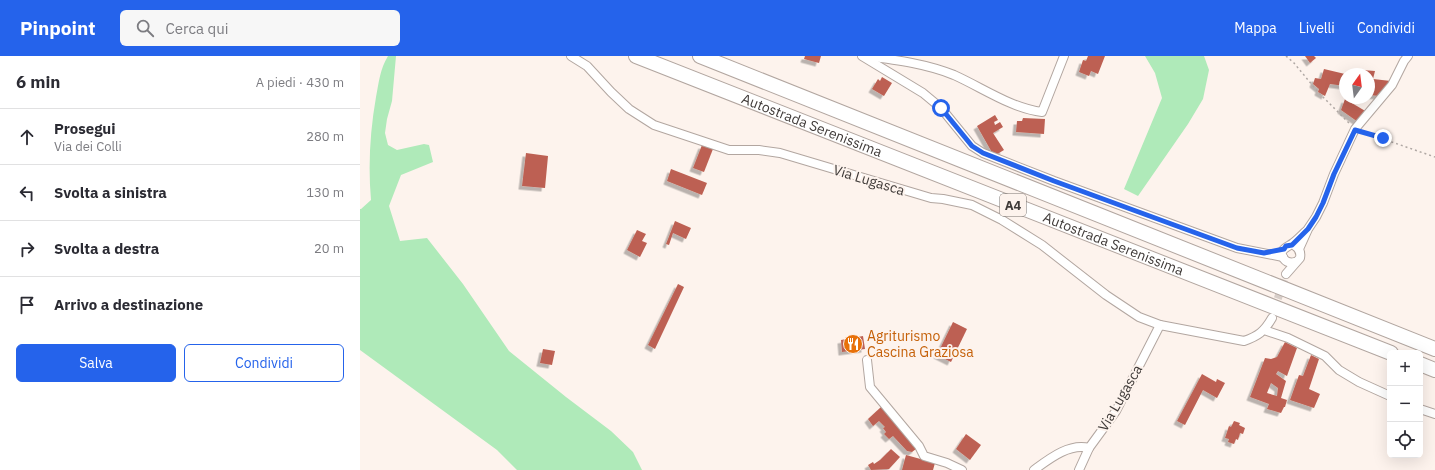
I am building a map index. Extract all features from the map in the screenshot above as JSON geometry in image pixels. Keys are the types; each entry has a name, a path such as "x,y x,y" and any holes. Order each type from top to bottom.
{"highway":[{"name":"Autostrada Serenissima","path":"636,56 1387,351"},
{"name":"Autostrada Serenissima","path":"700,56 1435,349"},
{"path":"1423,365 1435,370"}],"street":[{"name":"Via Lugasca","path":"571,56 587,66 629,109 654,125 729,150 759,150 780,153 930,198 972,205 1002,220 1042,245 1106,295 1139,317 1160,326 1244,341 1253,338 1264,330"},
{"path":"862,56 923,93 941,108 972,146 983,153 1054,181 1237,248 1287,257 1300,255 1299,249 1308,229 1323,203 1334,174 1355,130 1392,85 1408,56"},
{"path":"867,56 907,61 953,75 1027,110 1042,112 1064,56"},
{"path":"1292,245 1308,229"},
{"path":"1287,257 1286,246 1295,245 1299,249"},
{"path":"1272,318 1264,330 1288,338 1326,356 1338,370 1359,382 1387,395"},
{"name":"Via Lugasca","path":"1079,470 1090,448 1116,411 1160,326"},
{"path":"867,360 870,386 919,446 924,456 947,463 962,470"},
{"path":"1423,410 1435,414"},
{"path":"1034,470 1048,460 1069,449 1082,446 1090,448"}],"path":[{"path":"1286,56 1355,130 1383,138 1435,157"}],"green space":[{"path":"388,56 396,56 392,101 385,133 388,145 397,150 424,144 429,145 433,162 401,175 389,206 400,241 427,238 463,284 509,351 611,431 633,452 642,470 517,470 497,450 360,350 360,209 371,200 370,148 372,123 380,76"},
{"path":"1145,56 1204,56 1209,70 1203,99 1188,124 1138,196 1124,189 1162,98 1155,73"}],"building":[{"path":"805,56 821,56 819,63 804,59"},
{"path":"1088,56 1105,56 1098,74 1091,71 1089,76 1079,72 1083,60 1086,61"},
{"path":"1305,56 1314,56 1316,58 1310,63"},
{"path":"1324,69 1339,73 1339,85 1330,84 1325,96 1318,92 1319,89 1313,84 1315,78 1321,79"},
{"path":"882,77 892,83 884,96 872,89 878,79 880,81"},
{"path":"1375,79 1391,81 1380,96 1375,96"},
{"path":"1343,104 1353,104 1367,112 1358,122 1341,110"},
{"path":"995,115 998,120 994,122 995,125 1000,122 1003,127 993,133 1004,150 994,156 977,126"},
{"path":"1023,118 1045,119 1044,134 1016,132 1017,121 1022,121"},
{"path":"702,145 713,149 704,172 693,168"},
{"path":"526,153 548,156 545,188 522,186"},
{"path":"671,169 707,183 702,195 667,181"},
{"path":"675,221 691,228 686,239 673,233 669,245 666,244"},
{"path":"637,230 646,234 642,241 647,243 640,257 627,250"},
{"path":"678,284 684,287 655,349 648,345"},
{"path":"953,322 967,329 951,362 937,355"},
{"name":"Agriturismo Cascina Graziosa","path":"863,336 865,349 842,352 841,340"},
{"path":"1285,342 1297,348 1287,376 1278,371 1276,374 1286,381 1281,398 1287,400 1281,413 1267,409 1269,404 1250,397 1265,358 1271,359 1277,357","holes":["1271,383 1278,388 1277,396 1267,393"]},
{"path":"543,349 555,351 552,365 540,363"},
{"path":"1311,355 1319,359 1309,389 1320,394 1314,408 1290,400 1299,375 1303,376"},
{"path":"1202,374 1216,382 1217,379 1225,383 1217,398 1203,390 1185,425 1177,421"},
{"path":"881,407 915,443 912,445 916,449 912,452 907,451 893,436 889,439 884,434 886,432 883,428 885,427 879,421 873,426 868,419"},
{"path":"1234,421 1240,423 1239,425 1245,428 1243,434 1240,433 1238,440 1236,439 1234,444 1228,442 1229,439 1225,438 1229,426 1231,427"},
{"path":"966,434 981,445 970,460 956,449"},
{"path":"891,449 900,457 889,469 871,470 868,465 873,462 874,464 880,460"},
{"path":"906,455 935,463 933,470 902,470"}],"tunnel":[{"path":"1274,310 1286,274"}],"place":[{"name":"Agriturismo Cascina Graziosa","path":"853,344"}],"route":[{"path":"941,108 972,146 983,153 1054,181 1237,248 1264,253 1284,249 1286,246 1292,245 1308,229 1323,203 1334,174 1355,130 1383,138"}]}
